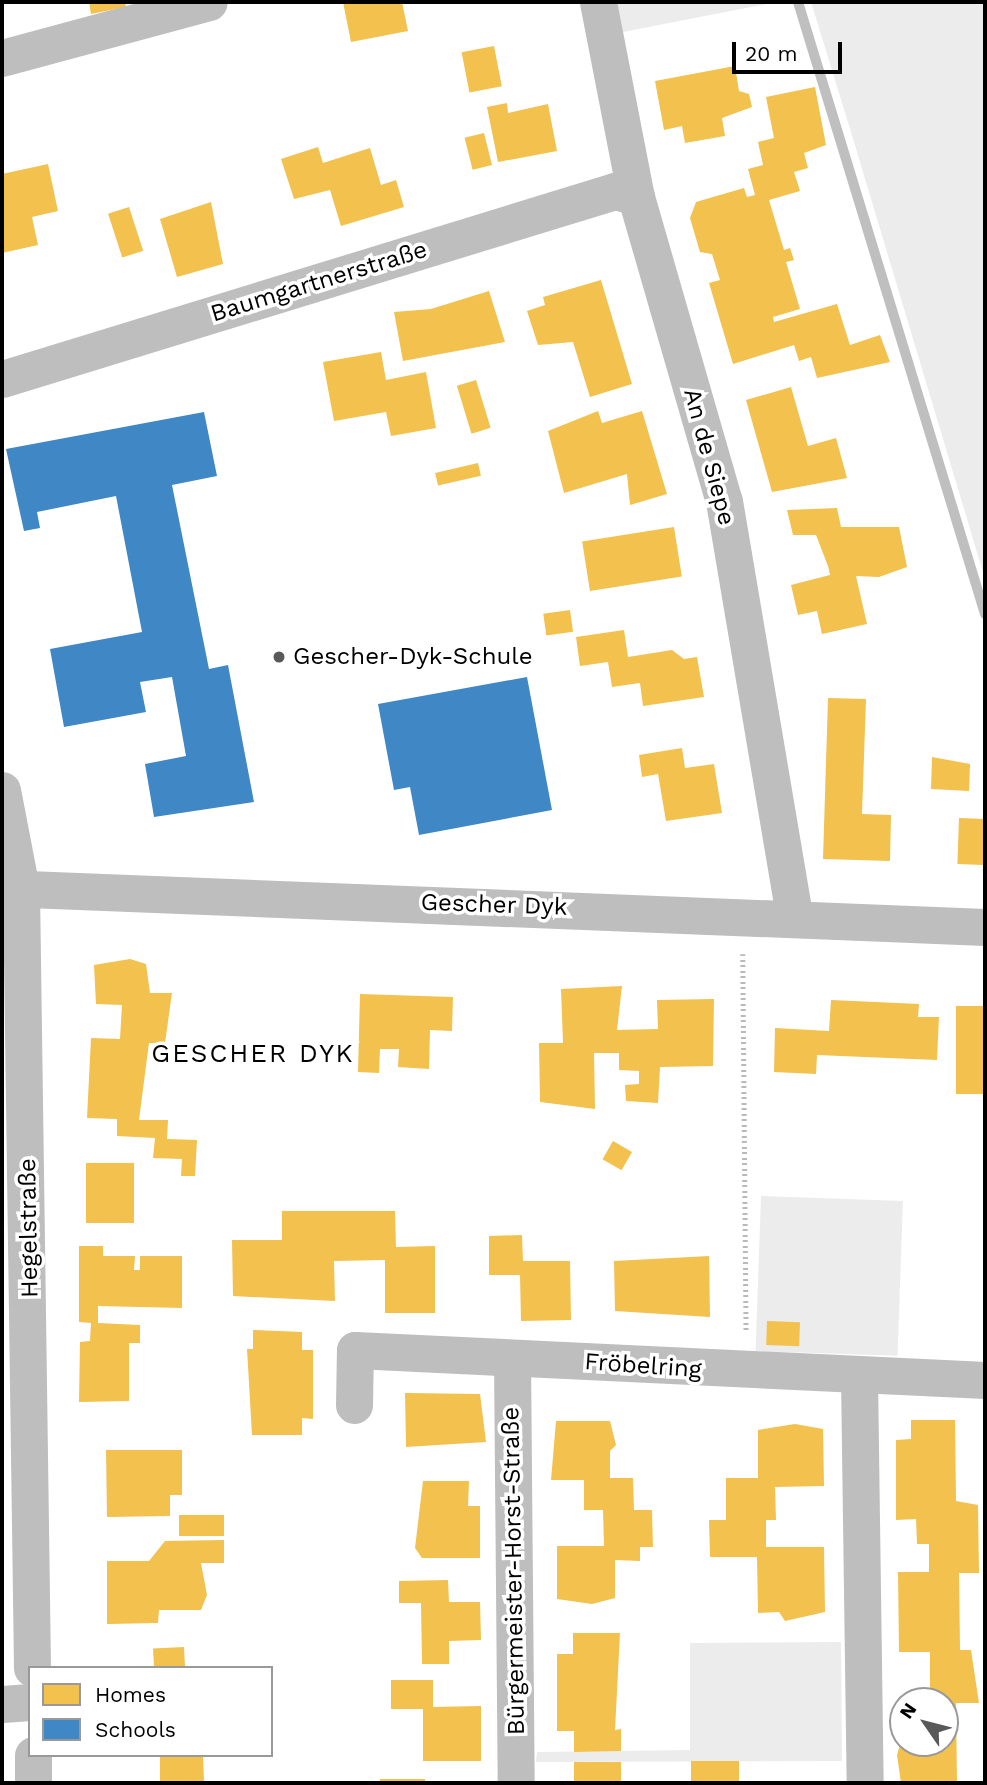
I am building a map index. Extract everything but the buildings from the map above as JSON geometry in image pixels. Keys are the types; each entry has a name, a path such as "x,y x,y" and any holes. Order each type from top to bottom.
{"street":[{"path":"2,58 209,2"},
{"name":"An de Siepe","path":"598,2 636,197 724,502 794,917"},
{"name":"Baumgartnerstraße","path":"2,379 615,191 636,197"},
{"name":"Hegelstraße","path":"2,790 11,889 17,1320 32,1666"},
{"name":"Gescher Dyk","path":"11,889 742,914 985,927"},
{"name":"Fröbelring","path":"354,1405 355,1350 746,1372 985,1380"},
{"name":"Bürgermeister-Horst-Straße","path":"512,1358 516,1783"},
{"path":"859,1376 865,1783"},
{"path":"2,1704 28,1702"},
{"path":"33,1757 33,1783"}],"path":[{"path":"742,914 746,1372"}],"shaded area":[{"path":"617,2 777,2 623,32"},
{"path":"811,2 985,2 985,579 851,132"},
{"path":"761,1196 903,1201 898,1356 756,1351"},
{"path":"841,1642 842,1761 536,1762 537,1752 690,1750 690,1643"}],"waterway":[{"path":"798,2 985,614"}],"place":[{"name":"Gescher-Dyk-Schule","path":"279,657"}],"district":[{"name":"GESCHER DYK","path":"253,1054"}]}
